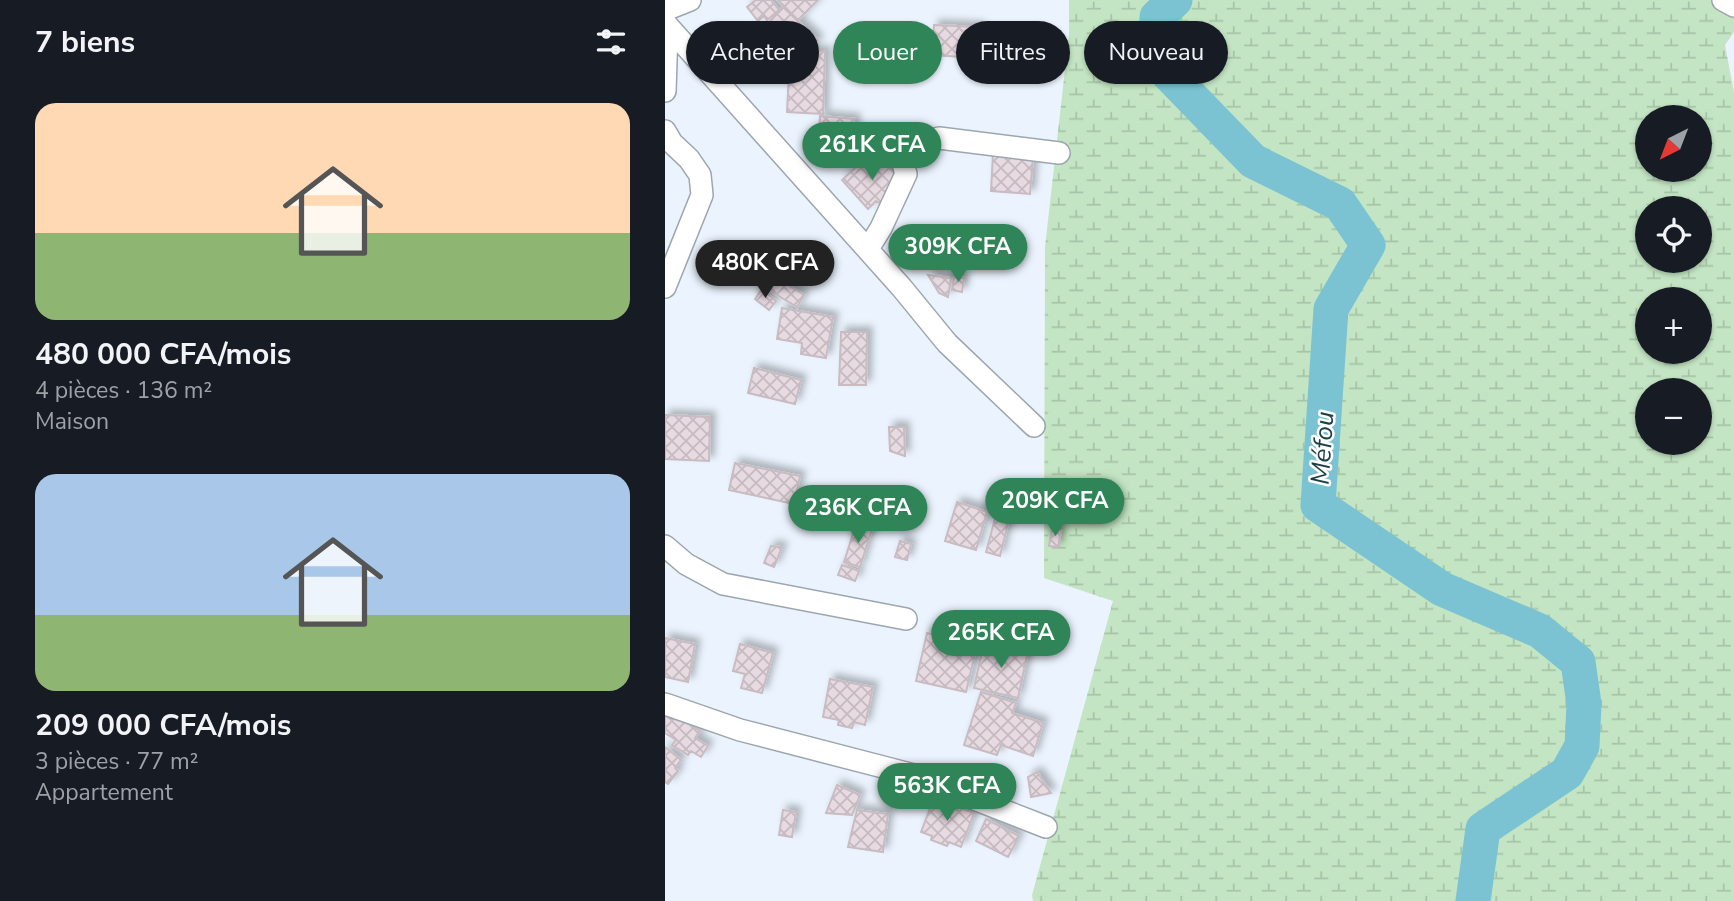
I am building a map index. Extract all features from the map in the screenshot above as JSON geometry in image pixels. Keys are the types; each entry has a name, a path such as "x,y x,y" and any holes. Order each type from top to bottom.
{"street":[{"path":"665,10 689,0"},
{"path":"1723,0 1734,6"},
{"path":"665,22 665,91"},
{"path":"665,22 947,343 1034,426"},
{"path":"665,131 699,175 702,195 665,287"},
{"path":"868,250 906,174 900,153 905,147 939,138 1059,153"},
{"path":"665,546 686,564 723,584 906,620"},
{"path":"665,704 740,730 911,774 1047,827"}],"green space":[{"path":"1069,0 1734,0 1734,32 1725,45 1734,92 1734,901 1033,901 1032,895 1113,601 1044,578 1045,247 1063,84 1070,84"}],"building":[{"path":"756,0 771,0 779,10 767,20 764,16 758,21 747,7"},
{"path":"778,0 818,0 798,20"},
{"path":"783,7 798,21 770,21"},
{"path":"942,25 956,26 956,57 942,56"},
{"path":"819,51 825,51 823,114 787,112 788,84 819,84"},
{"path":"820,116 855,119 852,163 829,161 818,149"},
{"path":"993,153 1033,156 1030,194 991,191"},
{"path":"869,155 901,175 883,205 876,201 868,209 842,180"},
{"path":"752,263 804,295 797,307 751,279"},
{"path":"928,275 951,278 948,297 939,293"},
{"path":"954,277 964,278 962,292 952,290"},
{"path":"762,289 776,301 769,310 755,299"},
{"path":"782,308 833,317 826,358 801,354 802,343 777,339"},
{"path":"841,332 867,332 866,385 839,385"},
{"path":"754,368 801,380 795,404 748,393"},
{"path":"665,415 710,417 709,461 665,459"},
{"path":"889,427 904,427 905,456 890,451"},
{"path":"735,463 800,476 794,504 729,490"},
{"path":"957,502 987,512 976,550 945,541"},
{"path":"855,507 874,508 874,518 855,518"},
{"path":"997,511 1010,515 1000,556 986,552"},
{"path":"856,524 872,529 860,567 844,562"},
{"path":"1052,530 1061,531 1058,547 1049,546"},
{"path":"900,541 911,544 907,560 895,557"},
{"path":"771,546 782,547 774,567 764,563"},
{"path":"842,565 859,571 855,581 838,575"},
{"path":"927,633 977,645 966,692 916,681"},
{"path":"665,638 695,644 688,682 665,677"},
{"path":"984,642 1028,651 1018,698 974,688"},
{"path":"740,644 773,653 762,693 741,688 745,674 733,671"},
{"path":"830,679 873,687 865,725 854,722 852,728 838,725 839,720 823,717"},
{"path":"981,692 1016,703 1012,713 1043,723 1033,756 1001,745 997,755 964,745"},
{"path":"665,708 700,731 695,738 708,746 701,757 691,751 688,755 672,745 676,740 665,733"},
{"path":"665,747 681,760 675,768 678,771 668,784 665,782"},
{"path":"1037,772 1051,793 1031,797 1028,777"},
{"path":"837,785 860,795 852,815 826,813"},
{"path":"934,798 974,813 961,847 949,842 947,846 931,840 932,836 921,832"},
{"path":"783,810 796,812 792,837 779,835"},
{"path":"857,810 888,814 883,852 848,847"},
{"path":"986,819 1019,836 1008,857 976,841"}],"waterway":[{"name":"Méfou","path":"1175,0 1157,17 1157,62 1253,161 1340,204 1368,245 1331,309 1318,505 1442,589 1540,631 1578,662 1584,704 1582,746 1567,773 1483,829 1473,901"}]}
